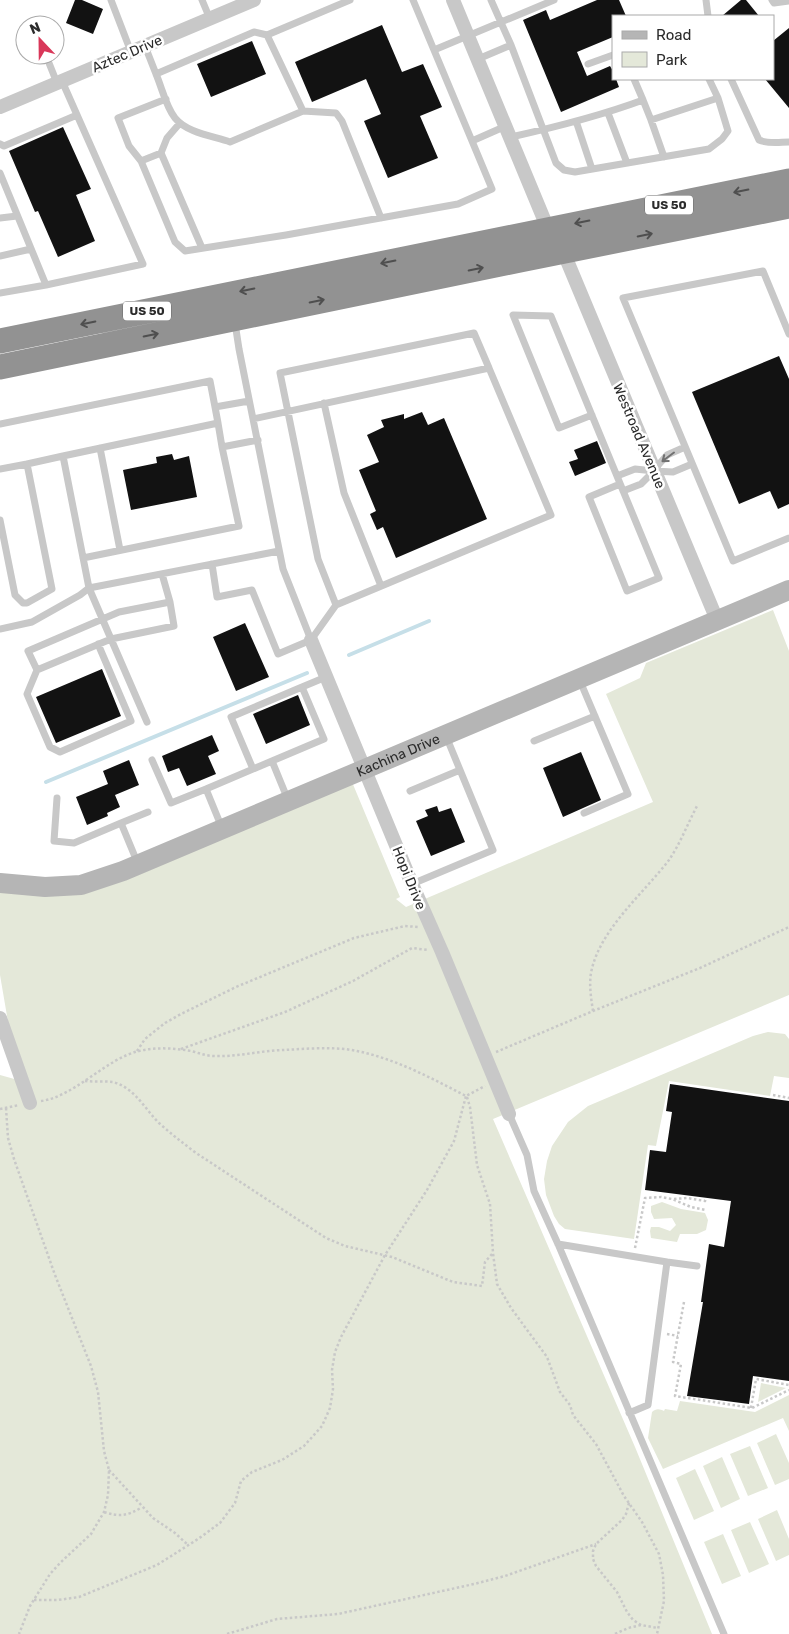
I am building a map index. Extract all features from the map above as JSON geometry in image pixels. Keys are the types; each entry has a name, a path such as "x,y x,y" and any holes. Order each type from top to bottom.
{"highway":[{"name":"US 50","path":"0,341 789,181"},
{"name":"US 50","path":"0,367 789,206"}],"street":[{"name":"Aztec Drive","path":"0,107 254,0"},
{"path":"453,0 548,229"},
{"name":"Westroad Avenue","path":"563,251 717,620"},
{"name":"Kachina Drive","path":"0,883 45,887 81,885 138,864 789,590"},
{"name":"Hopi Drive","path":"311,640 430,928 442,952 510,1114"},
{"path":"0,1018 4,1041 30,1103"}],"lane":[{"path":"111,0 131,52"},
{"path":"202,0 210,19"},
{"path":"156,74 254,32 267,36 350,0"},
{"path":"166,99 118,118 129,146 141,161 175,242 185,251 458,204 492,189 413,0"},
{"path":"491,0 556,163 564,170 575,172 709,149 722,140 728,130 718,98 709,80"},
{"path":"434,50 501,22 536,3 554,0"},
{"path":"706,0 708,15"},
{"path":"772,0 774,3 789,1"},
{"path":"267,36 303,111"},
{"path":"478,59 510,45"},
{"path":"145,46 174,116 188,128 230,142 303,111 336,113 342,120 381,218"},
{"path":"588,64 612,55"},
{"path":"0,293 143,264 77,115 51,65"},
{"path":"634,80 664,157"},
{"path":"731,80 759,140 777,143 789,142"},
{"path":"651,120 718,98"},
{"path":"472,141 508,132 543,130 608,113 643,100"},
{"path":"608,113 627,163"},
{"path":"0,144 4,146 77,115"},
{"path":"576,121 592,169"},
{"path":"180,123 167,138 161,153 202,248"},
{"path":"141,161 161,153"},
{"path":"0,173 46,285"},
{"path":"0,218 17,216"},
{"path":"0,256 31,249"},
{"path":"789,334 763,271 622,298 733,561 789,538"},
{"path":"592,415 559,428 513,315 551,316 622,487 659,578 628,591 589,497 622,487 641,484 667,455 685,447"},
{"path":"235,318 239,349 283,569 311,640"},
{"path":"212,564 217,597 252,590 278,654 311,640 336,605 551,515 474,333 280,373 318,559 336,605"},
{"path":"253,419 489,368"},
{"path":"0,424 210,381 238,526 83,558"},
{"path":"215,407 249,401"},
{"path":"324,403 344,493 381,586"},
{"path":"0,469 218,423"},
{"path":"222,447 258,440"},
{"path":"100,448 120,550"},
{"path":"63,456 89,588 147,722"},
{"path":"0,520 15,594 23,603 27,603 52,589 27,464"},
{"path":"617,476 635,469 673,472 692,464"},
{"path":"0,629 32,622 89,588 279,551"},
{"path":"98,644 131,722 60,752 50,748 27,694 37,670 111,638 174,626 162,574"},
{"path":"37,670 28,651 119,612 170,602"},
{"path":"254,769 231,717 326,677"},
{"path":"579,678 628,794 584,812"},
{"path":"152,760 171,804 324,739 302,687"},
{"path":"534,741 595,716"},
{"path":"412,884 493,850 445,734"},
{"path":"272,761 288,800"},
{"path":"410,791 460,770"},
{"path":"206,789 222,828"},
{"path":"57,798 54,841 74,843 148,812"},
{"path":"121,823 138,864"},
{"path":"510,1114 527,1155 534,1191 724,1634"},
{"path":"558,1244 697,1266"},
{"path":"629,1413 648,1404 667,1262"}],"path":[{"path":"593,1011 590,993 591,973 598,952 614,925 670,858 696,806"},
{"path":"137,1051 145,1039 180,1014 296,961 354,938 381,930 405,926 430,928"},
{"path":"486,1057 700,968 789,927"},
{"path":"179,1050 293,1009 353,981 412,948 442,952"},
{"path":"0,1109 45,1101 67,1091 137,1051 164,1048 212,1056 326,1048 357,1051 414,1070 466,1096 470,1108 477,1165 490,1204 497,1284 546,1357 560,1392 570,1405 572,1415 596,1444 659,1554 663,1575 664,1601 657,1634"},
{"path":"34,1600 58,1600 79,1597 157,1565 220,1523 235,1503 241,1481 252,1472 282,1460 304,1446 322,1426 330,1408 333,1389 332,1370 335,1352 341,1337 385,1255 427,1190 454,1141 466,1096 495,1080"},
{"path":"84,1081 112,1082 128,1089 178,1139 326,1238 346,1246 408,1262 453,1282 482,1286 484,1262 493,1253"},
{"path":"773,1095 789,1098"},
{"path":"6,1108 8,1138 14,1160 54,1274 91,1366 98,1392 104,1451 109,1470 108,1495 104,1512 92,1534 50,1574 34,1600 19,1634"},
{"path":"634,1257 645,1198 661,1197 672,1199 691,1207 706,1210"},
{"path":"672,1199 687,1198 705,1201 706,1198"},
{"path":"684,1302 673,1362 681,1364 676,1396 751,1408 789,1390"},
{"path":"751,1408 756,1379 789,1385"},
{"path":"109,1470 153,1518 175,1533 188,1545"},
{"path":"227,1634 237,1633 277,1619 338,1614 474,1584 514,1573 596,1544 622,1520 629,1503"},
{"path":"104,1512 123,1516 133,1513 142,1507"},
{"path":"596,1544 593,1551 593,1559 596,1566 617,1592 627,1612 642,1625"},
{"path":"615,1634 628,1628 642,1625 658,1628"}],"green space":[{"path":"773,610 789,651 789,995 493,1119 635,1447 712,1634 0,1634 0,1075 18,1080 0,975 0,887 47,888 352,782 400,897 396,899 406,907 653,802 606,694 640,678 646,663"},
{"path":"768,1032 785,1034 789,1039 789,1078 774,1076 770,1096 669,1081 656,1146 648,1145 634,1239 565,1229 559,1224 546,1195 544,1179 552,1146 568,1122 588,1106 753,1036"},
{"path":"662,1202 681,1209 705,1213 708,1220 706,1230 697,1234 680,1234 677,1242 651,1238 651,1227 659,1227 670,1231 676,1225 672,1218 654,1219 651,1206"},
{"path":"761,1383 786,1388 758,1402"},
{"path":"789,1395 789,1431 783,1418 663,1469 648,1438 652,1412 658,1409 677,1411 680,1401 755,1412"},
{"path":"776,1434 789,1463 789,1479 775,1485 757,1443"},
{"path":"750,1446 768,1488 748,1496 730,1454"},
{"path":"722,1457 740,1499 721,1508 703,1466"},
{"path":"695,1469 714,1511 694,1520 676,1478"},
{"path":"777,1510 789,1539 789,1555 776,1561 758,1519"},
{"path":"750,1522 769,1564 749,1573 731,1530"},
{"path":"723,1534 741,1576 722,1584 704,1542"}],"building":[{"path":"75,0 82,0 103,9 93,34 66,23"},
{"path":"597,0 619,0 626,15 612,15 612,37 577,52 587,76 610,66 612,69 612,80 616,80 619,87 561,112 523,20 546,10 550,20"},
{"path":"741,0 746,0 758,15 723,15"},
{"path":"382,25 402,72 423,64 442,107 420,116 438,158 388,178 364,121 381,114 366,79 312,102 295,62"},
{"path":"789,28 789,108 766,80 774,80 774,40"},
{"path":"252,41 266,74 211,97 197,64"},
{"path":"63,127 91,189 76,195 95,241 58,257 38,211 35,212 9,151"},
{"path":"779,356 789,379 789,504 778,509 770,491 739,504 692,392"},
{"path":"422,412 428,425 444,418 487,519 396,558 383,527 377,530 370,514 376,511 359,470 379,462 367,435 384,427 381,420 404,414 404,419"},
{"path":"597,441 606,463 575,476 569,462 578,459 574,450"},
{"path":"172,454 174,460 189,456 197,497 131,510 123,470 157,463 156,457"},
{"path":"245,623 269,677 236,691 213,637"},
{"path":"102,669 121,716 56,743 36,697"},
{"path":"298,695 310,725 266,744 253,714"},
{"path":"212,735 219,751 208,756 216,774 187,786 179,768 168,772 162,756"},
{"path":"581,752 601,800 563,817 543,768"},
{"path":"129,760 139,785 115,795 120,807 107,813 108,816 87,825 76,797 108,784 103,771"},
{"path":"437,806 439,812 451,808 465,842 431,856 416,821 428,816 425,810"},
{"path":"670,1084 789,1101 789,1381 753,1376 749,1404 687,1396 703,1302 701,1302 709,1244 724,1247 731,1201 645,1190 650,1150 666,1152 672,1112 666,1111"}],"waterway":[{"path":"349,655 429,621"},
{"path":"46,782 307,673"}]}
